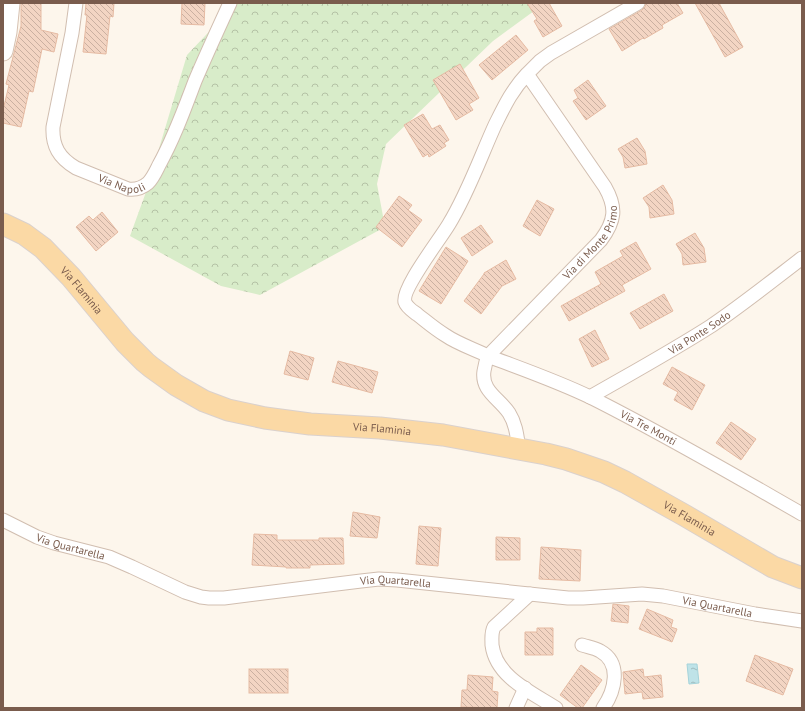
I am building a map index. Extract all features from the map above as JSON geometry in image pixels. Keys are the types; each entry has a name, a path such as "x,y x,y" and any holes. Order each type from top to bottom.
{"main road":[{"path":"3,51 7,32 10,3"},
{"name":"Via Flaminia","path":"3,224 24,234 43,248 71,277 125,342 145,362 176,385 208,403 228,410 269,419 310,424 415,431 457,437 566,459 604,472 625,482 684,514 773,567 802,578"}],"street":[{"name":"Via Napoli","path":"76,3 72,33 53,127 53,142 58,153 68,163 76,168 131,189 140,188 148,183 164,155 178,126 204,58 230,3"},
{"path":"527,74 540,61 551,53 638,3"},
{"name":"Via Tre Monti","path":"527,74 517,85 509,98 456,212 408,288 405,296 408,306 445,335 467,347 590,397 673,441 802,514"},
{"name":"Via di Monte Primo","path":"488,356 601,240 609,230 613,213 612,201 607,190 527,74"},
{"name":"Via Ponte Sodo","path":"590,397 711,325 747,300 802,258"},
{"path":"488,356 483,376 484,381 488,390 503,405 512,420 516,433 518,449"},
{"name":"Via Quartarella","path":"3,520 43,539 109,557 179,590 195,596 209,598 224,598 379,579 561,597 583,598 628,595 663,596 755,614 802,620"},
{"path":"530,594 496,624 492,630 493,651 500,665 511,678 556,708"},
{"path":"582,645 597,649 604,653 611,661 614,669 612,689 603,708"},
{"path":"516,708 525,688"}],"green space":[{"path":"237,3 548,3 534,11 493,41 386,144 377,184 385,227 260,295 221,286 130,236 146,192 187,55"}],"water":[{"path":"687,664 697,664 699,683 689,684"}],"building":[{"path":"21,3 41,3 41,30 58,34 54,52 42,49 33,92 29,91 21,127 3,123 3,110 9,85 6,84 21,26"},
{"path":"86,3 114,3 113,17 110,16 106,54 83,52 87,15 85,15"},
{"path":"182,3 205,3 204,25 181,24"},
{"path":"527,3 549,3 562,26 543,37 534,21 537,19"},
{"path":"646,3 677,3 683,13 662,25 663,28 622,51 609,29 642,10"},
{"path":"695,3 719,3 743,47 725,57"},
{"path":"516,35 528,50 492,80 479,65"},
{"path":"460,64 479,98 469,104 473,110 456,120 433,80"},
{"path":"588,80 606,106 586,120 573,101 578,98 574,90"},
{"path":"423,114 432,129 440,125 449,140 444,143 446,146 429,157 428,154 423,157 404,125"},
{"path":"637,138 645,151 647,164 625,168 623,157 618,149"},
{"path":"663,185 672,200 674,214 650,218 649,207 643,198"},
{"path":"399,196 412,205 408,210 422,220 402,247 376,227"},
{"path":"537,200 554,209 540,236 523,226"},
{"path":"102,212 118,232 96,251 76,227 89,216 93,220"},
{"path":"481,225 493,242 472,256 461,238"},
{"path":"695,233 704,248 706,262 683,265 682,254 676,244"},
{"path":"636,242 651,269 622,285 625,291 569,321 561,306 601,284 595,272 623,256 620,251"},
{"path":"446,247 468,261 441,304 419,291"},
{"path":"506,260 516,279 502,286 481,314 464,301 484,273"},
{"path":"664,294 673,311 640,329 630,313"},
{"path":"595,330 609,359 592,367 579,339"},
{"path":"290,351 314,358 308,380 284,374"},
{"path":"338,361 378,372 372,393 332,382"},
{"path":"672,367 705,385 692,410 674,400 678,392 663,384"},
{"path":"731,422 756,439 741,460 716,443"},
{"path":"353,512 380,517 377,538 350,536"},
{"path":"419,526 441,528 438,566 416,564"},
{"path":"254,534 277,535 277,540 319,540 319,538 343,538 344,564 310,565 310,568 286,568 252,565"},
{"path":"496,537 520,538 520,560 496,560"},
{"path":"541,547 581,550 580,581 539,579"},
{"path":"613,604 629,606 628,623 611,621"},
{"path":"647,609 673,620 671,627 677,629 672,642 639,629"},
{"path":"537,628 553,628 553,655 525,655 525,632 537,632"},
{"path":"755,655 793,669 783,695 746,681"},
{"path":"581,665 602,680 582,708 578,708 560,695"},
{"path":"249,669 288,669 288,693 249,693"},
{"path":"643,669 644,677 661,675 663,697 643,699 642,692 625,694 623,672"},
{"path":"468,675 493,677 492,691 498,692 497,708 461,707 462,690 467,690"}]}
